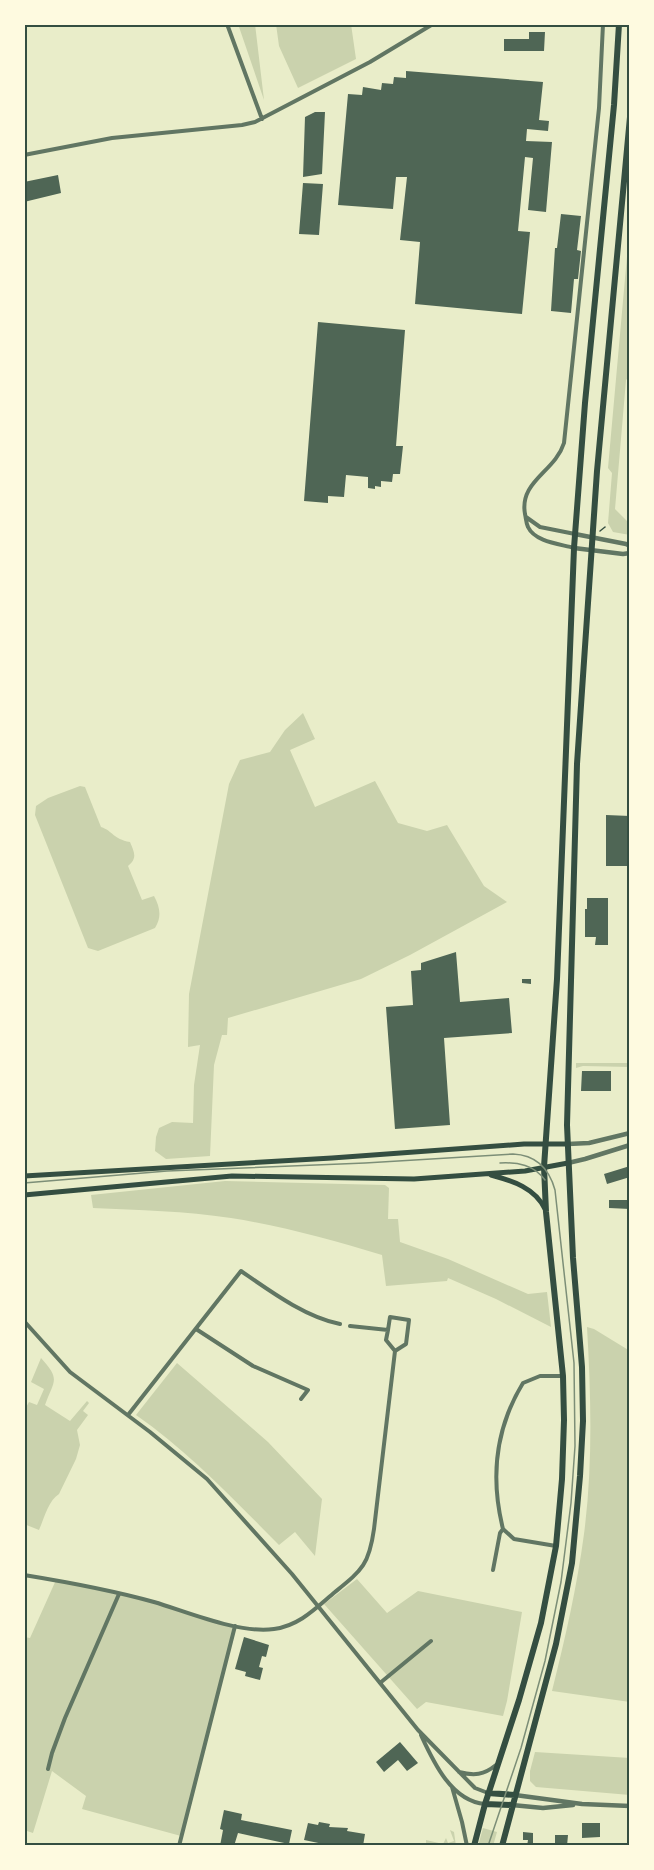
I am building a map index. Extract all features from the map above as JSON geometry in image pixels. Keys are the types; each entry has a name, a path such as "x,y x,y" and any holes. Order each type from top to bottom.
{"main road":[{"path":"474,1846 488,1793 536,1644 556,1546 563,1452 563,1376 546,1212 544,1167 557,979 562,804 574,548 589,362 615,105 619,24"},
{"path":"502,1846 556,1644 576,1533 583,1421 582,1368 568,1144 570,977 577,764 592,537 630,117"},
{"path":"24,1176 568,1144"},
{"path":"24,1195 232,1176 391,1179 487,1174 568,1162"},
{"path":"487,1174 524,1187 540,1200 546,1212"},
{"path":"488,1793 515,1795"},
{"path":"485,1804 512,1806"}],"street":[{"path":"227,24 262,119"},
{"path":"24,155 112,138 242,125 262,119 370,62 433,24"},
{"path":"603,24 599,108 564,443 554,463 525,495 525,516 526,526 537,536 574,548 630,553"},
{"path":"525,516 540,526 630,546"},
{"path":"568,1144 589,1143 630,1133"},
{"path":"568,1162 630,1145"},
{"path":"128,1415 241,1271 292,1304 340,1324"},
{"path":"24,1575 120,1594 235,1626 260,1630 295,1624 354,1577 367,1563 371,1550 395,1351 386,1340 390,1317 409,1320 406,1344 395,1351"},
{"path":"24,1321 70,1372 128,1415 207,1479 272,1551 418,1730 475,1788 488,1793"},
{"path":"350,1326 388,1330"},
{"path":"196,1329 253,1366 308,1390 301,1399"},
{"path":"556,1546 514,1539 503,1529 497,1504 495,1467 502,1428 509,1408 523,1383 540,1376 563,1376"},
{"path":"493,1570 500,1533 503,1529"},
{"path":"48,1769 51,1753 65,1718 120,1594"},
{"path":"179,1846 235,1626"},
{"path":"380,1683 431,1641"},
{"path":"418,1730 437,1767 452,1786 472,1801 485,1804"},
{"path":"458,1772 478,1774 488,1772 497,1764"},
{"path":"452,1786 466,1846"},
{"path":"515,1795 582,1804 630,1806"},
{"path":"512,1806 543,1808 582,1804"}],"green space":[{"path":"238,24 255,24 264,100"},
{"path":"276,24 351,24 356,59 298,88 279,46"},
{"path":"630,223 630,376 626,380 615,509 630,524 630,535 613,532 608,523 612,473 608,468"},
{"path":"303,713 315,739 290,750 315,807 375,781 398,823 427,831 447,825 484,886 507,902 361,979 228,1018 227,1035 222,1035 214,1065 210,1156 166,1159 155,1151 159,1128 172,1122 193,1123 194,1085 200,1045 188,1047 189,994 229,784 240,760 270,752 285,730"},
{"path":"80,786 85,787 101,827 120,839 130,842 134,858 128,866 142,900 154,896 159,912 159,920 155,928 98,951 88,948 35,815 36,806 48,798"},
{"path":"576,1063 630,1063 630,1067 583,1066 576,1068"},
{"path":"225,1181 385,1185 389,1188 388,1219 398,1219 400,1242 448,1259 528,1294 547,1292 551,1327 448,1278 447,1281 386,1286 382,1255 307,1234 250,1221 214,1216 93,1208 91,1195"},
{"path":"587,1327 630,1351 630,1702 552,1691 574,1593 587,1508 590,1430"},
{"path":"41,1358 51,1371 54,1380 45,1405 70,1421 87,1401 89,1403 83,1411 88,1415 77,1430 80,1445 76,1459 59,1494 49,1506 39,1530 24,1524 24,1411 29,1402 37,1405 44,1389 31,1382"},
{"path":"177,1363 268,1442 322,1499 315,1556 295,1532 279,1545 192,1460 136,1415"},
{"path":"357,1579 387,1613 418,1591 522,1612 503,1716 426,1702 417,1709 324,1604"},
{"path":"56,1580 139,1598 235,1626 181,1836 82,1809 86,1796 52,1771 33,1833 24,1830 24,1637 30,1638"},
{"path":"535,1752 630,1758 630,1795 536,1787 530,1781"},
{"path":"483,1828 497,1832 493,1846 478,1846"},
{"path":"450,1830 454,1832 456,1846 426,1846 426,1840 443,1844 446,1838 448,1843 454,1841"}],"building":[{"path":"529,32 545,32 544,51 504,51 504,39 529,39"},
{"path":"406,71 543,82 539,120 549,121 548,131 527,129 526,141 552,142 546,212 528,210 533,158 525,157 518,231 530,232 522,314 415,304 420,242 400,240 407,177 396,177 393,209 338,205 348,94 362,95 363,87 381,90 382,83 393,84 394,77 406,78"},
{"path":"315,112 325,112 322,174 303,177 305,117"},
{"path":"58,175 61,193 24,202 24,182"},
{"path":"303,183 323,184 319,235 299,234"},
{"path":"561,214 581,216 577,250 581,251 578,279 574,279 571,313 551,311 555,248 557,248"},
{"path":"318,322 405,330 396,446 403,446 400,474 393,474 392,482 381,481 381,487 375,486 375,489 368,488 368,477 346,475 344,497 328,496 328,503 304,501"},
{"path":"606,815 630,816 630,866 606,866"},
{"path":"587,898 608,898 608,945 595,945 596,937 585,937"},
{"path":"456,952 460,1002 509,998 512,1033 444,1038 450,1125 395,1129 386,1007 413,1005 411,971 421,970 421,963"},
{"path":"522,979 531,979 531,984 522,983"},
{"path":"582,1071 611,1071 611,1091 581,1091"},
{"path":"630,1166 630,1177 607,1184 604,1174"},
{"path":"609,1200 630,1200 630,1209 609,1208"},
{"path":"244,1637 269,1645 266,1657 262,1656 259,1667 263,1668 260,1680 245,1676 246,1672 235,1669"},
{"path":"400,1742 418,1763 407,1771 398,1760 384,1772 376,1762"},
{"path":"224,1810 242,1814 241,1820 292,1830 289,1844 238,1833 234,1846 220,1846 223,1830 220,1829"},
{"path":"319,1822 330,1824 329,1827 348,1828 347,1831 365,1834 363,1846 333,1846 304,1840 308,1823 318,1825"},
{"path":"582,1823 600,1823 600,1837 582,1838"},
{"path":"523,1832 533,1833 533,1846 527,1846 528,1840 523,1840"},
{"path":"555,1835 568,1835 567,1846 555,1846"}],"tram line":[{"path":"24,1183 167,1171 513,1154 535,1160 545,1169 555,1190 574,1363 575,1446 571,1503 561,1582 545,1661 521,1748 488,1846"},
{"path":"500,1163 513,1163 531,1168 545,1180"}]}
